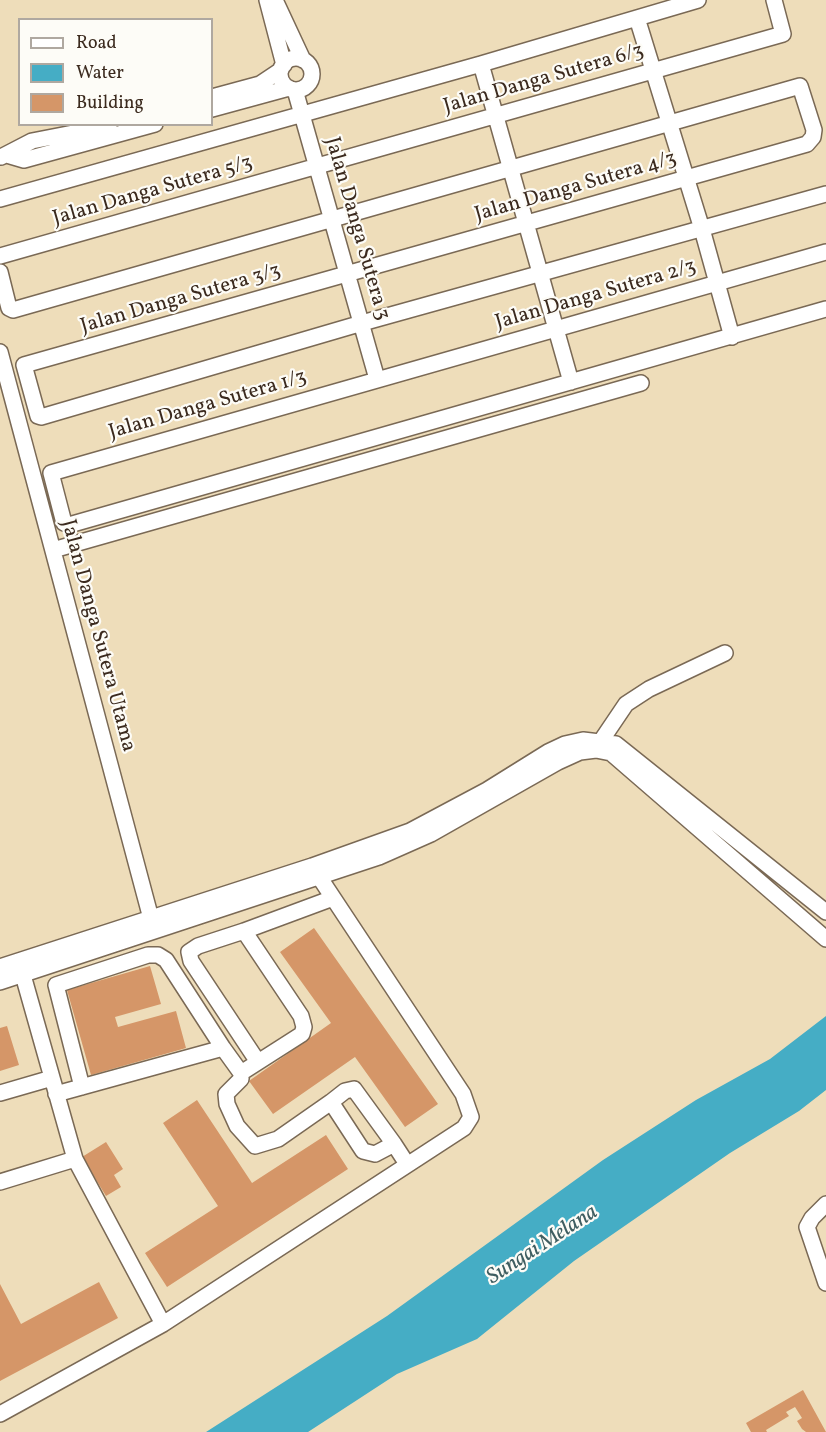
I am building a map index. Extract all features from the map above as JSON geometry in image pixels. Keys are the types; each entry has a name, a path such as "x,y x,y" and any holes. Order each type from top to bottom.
{"street":[{"path":"267,0 282,67 282,80 292,89"},
{"path":"213,109 305,87 312,78 311,68 303,60 275,0"},
{"path":"0,200 698,0"},
{"name":"Jalan Danga Sutera 6/3","path":"317,167 783,34 774,0"},
{"path":"637,18 702,229 732,337"},
{"path":"213,97 260,84 272,79 290,59 303,60"},
{"path":"481,64 571,382 826,309"},
{"name":"Jalan Danga Sutera 4/3","path":"348,275 527,222 807,144 813,137 814,130 800,86 670,123"},
{"name":"Jalan Danga Sutera 3","path":"292,89 302,115 377,380"},
{"path":"0,272 9,308 13,310 670,123"},
{"path":"4,156 32,141 105,126"},
{"path":"4,156 24,160 148,126"},
{"name":"Jalan Danga Sutera 5/3","path":"0,256 317,167"},
{"path":"362,323 826,194"},
{"name":"Jalan Danga Sutera 2/3","path":"377,380 826,252"},
{"name":"Jalan Danga Sutera 3/3","path":"348,275 24,365 38,416 362,323"},
{"name":"Jalan Danga Sutera Utama","path":"0,352 152,925"},
{"name":"Jalan Danga Sutera 1/3","path":"377,380 51,473 64,523 69,525 571,382"},
{"path":"53,550 641,383"},
{"path":"601,741 626,704 649,689 725,653"},
{"path":"0,982 21,968 315,871 410,831 566,744 583,740 616,744 826,912"},
{"path":"315,871 379,856 431,834 558,762 580,752 596,750 611,753 826,939"},
{"path":"0,1414 163,1324 464,1128 471,1117 463,1094 315,871"},
{"path":"258,1062 191,961 189,951 333,898"},
{"path":"241,1073 302,1034 304,1027 301,1016 244,931"},
{"path":"82,1087 56,985 148,955 158,955 166,960 241,1073 241,1079 226,1094 227,1104 237,1126 255,1146 278,1139 345,1091 354,1089 408,1164"},
{"path":"0,967 21,968"},
{"path":"21,968 75,1159 163,1324"},
{"path":"57,1094 223,1048"},
{"path":"0,1093 52,1078"},
{"path":"331,1102 363,1151 375,1154 394,1144"},
{"path":"0,1182 75,1159"},
{"path":"826,1204 807,1227 826,1283"}],"water":[{"name":"Sungai Melana","path":"826,1016 826,1090 799,1111 730,1153 574,1261 477,1339 397,1374 308,1432 206,1432 387,1316 603,1160 696,1100 770,1059"}],"building":[{"path":"314,928 438,1104 405,1127 355,1057 273,1114 249,1081 331,1023 280,952"},
{"path":"150,966 161,1004 115,1017 118,1027 176,1011 186,1048 91,1075 67,990"},
{"path":"7,1026 19,1065 0,1071 0,1028"},
{"path":"197,1100 252,1183 326,1135 348,1169 167,1287 145,1253 218,1206 163,1123"},
{"path":"106,1142 123,1169 114,1175 121,1187 106,1196 82,1157"},
{"path":"99,1282 118,1318 0,1381 0,1284 21,1324"},
{"path":"803,1390 826,1432 806,1432 802,1429 797,1421 802,1418 795,1407 786,1412 789,1416 766,1430 767,1432 751,1432 746,1423"}]}
